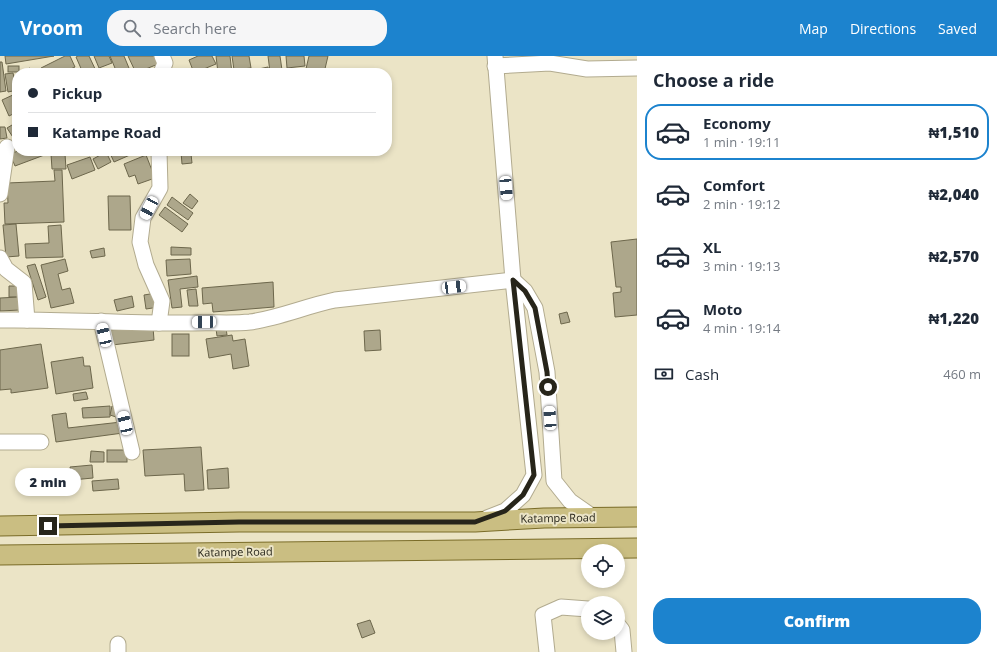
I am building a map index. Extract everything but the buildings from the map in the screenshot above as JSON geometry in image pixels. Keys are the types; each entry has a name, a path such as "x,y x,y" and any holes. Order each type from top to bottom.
{"main road":[{"name":"Katampe Road","path":"0,526 239,522 475,522 544,518 637,517"},
{"name":"Katampe Road","path":"0,555 637,548"}],"street":[{"path":"162,56 165,63 163,68"},
{"path":"475,522 505,511 523,495 534,475 513,280 495,61 550,63 587,69 637,68"},
{"path":"0,194 8,146"},
{"path":"158,323 162,301 146,265 140,242 143,218 160,188 159,156"},
{"path":"0,258 6,269 24,283 27,320"},
{"path":"0,320 158,323 250,322 335,300 513,280 525,291 535,308 547,372 554,481 570,501 593,517"},
{"path":"101,321 132,452"},
{"path":"0,442 41,442"},
{"path":"547,652 543,615 561,607 581,608"},
{"path":"623,640 624,652"}],"route":[{"path":"48,526 239,522 475,522 505,511 523,495 534,475 513,280 525,291 535,308 547,372 548,387"}]}
